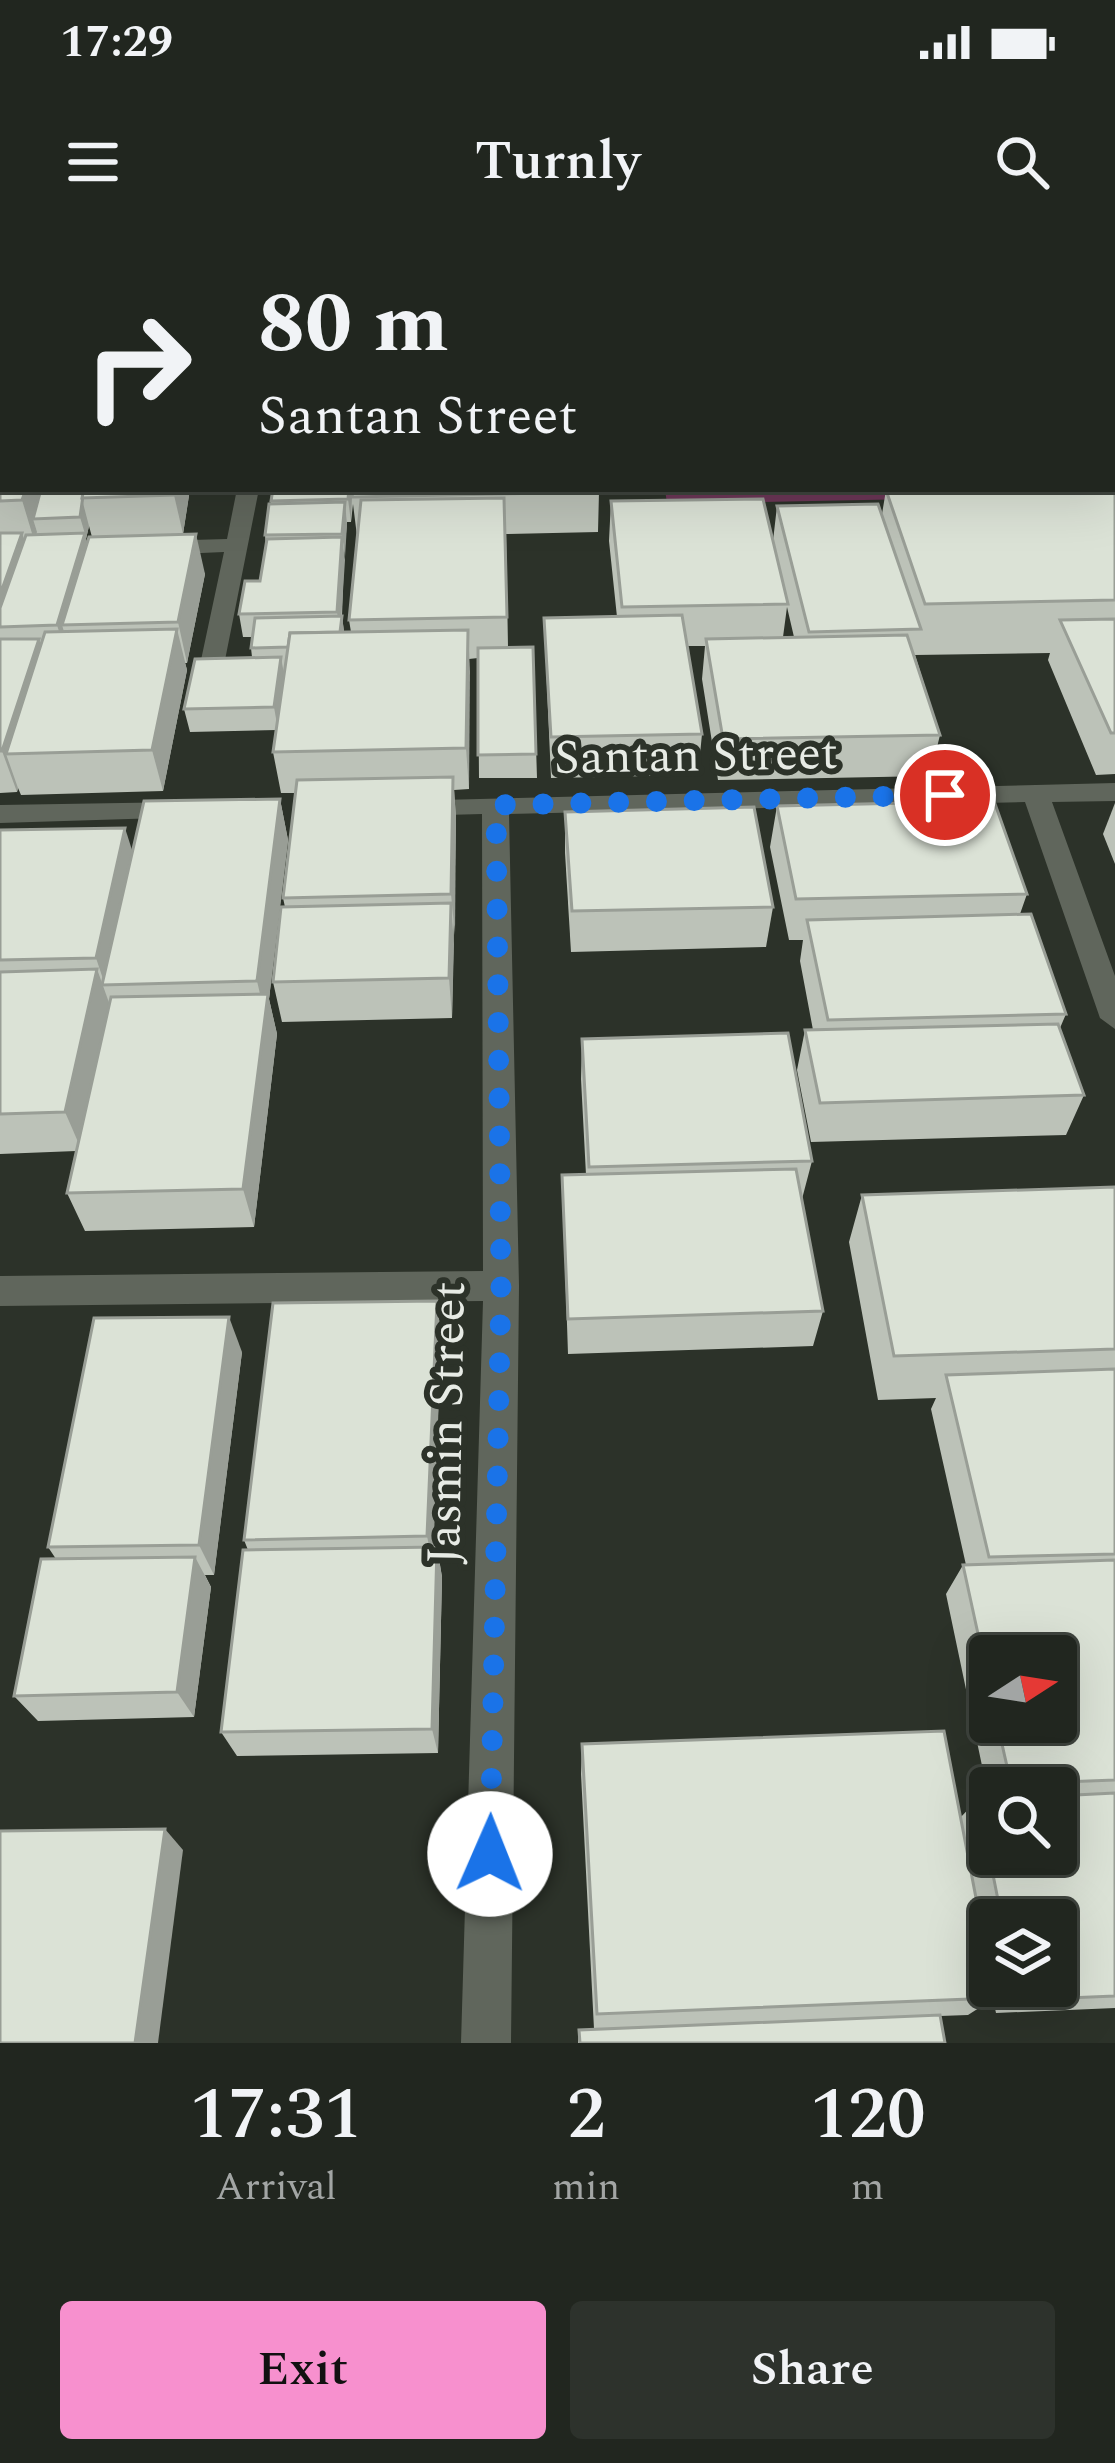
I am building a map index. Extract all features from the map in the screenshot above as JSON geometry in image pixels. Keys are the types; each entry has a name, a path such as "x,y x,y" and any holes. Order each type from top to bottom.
{"street":[{"path":"213,660 247,492"},
{"path":"119,549 238,544"},
{"name":"Santan Street","path":"377,807 1115,792"},
{"path":"1035,794 1115,1018"},
{"name":"Jasmin Street","path":"486,2043 501,1286 496,805"},
{"path":"0,814 212,810"},
{"path":"0,1291 501,1286"}],"shaded area":[{"path":"665,492 1115,492 1115,495 667,504"}],"building":[{"path":"0,492 25,492 22,500 0,501"},
{"path":"40,492 84,492 80,517 33,519"},
{"path":"83,492 174,492 174,495 82,498"},
{"path":"272,492 349,492 348,499 271,501"},
{"path":"353,492 599,492 352,497"},
{"path":"887,492 1115,492 1115,600 925,604"},
{"path":"504,498 507,617 349,620 361,500"},
{"path":"763,499 788,604 622,607 611,501"},
{"path":"345,502 342,534 265,535 269,504"},
{"path":"878,504 921,629 809,632 777,506"},
{"path":"0,533 22,533 0,595"},
{"path":"85,533 57,625 0,627 0,608 26,535"},
{"path":"196,534 178,622 62,625 89,537"},
{"path":"342,537 337,612 239,614 245,581 260,581 267,539"},
{"path":"682,615 702,734 551,737 544,618"},
{"path":"342,616 340,632 290,633 288,647 251,648 255,618"},
{"path":"1115,619 1115,733 1111,733 1060,620"},
{"path":"177,629 152,750 6,754 45,632"},
{"path":"468,630 466,748 273,752 290,633"},
{"path":"907,635 940,735 723,739 706,639"},
{"path":"0,639 39,639 2,751 0,751"},
{"path":"533,647 536,754 478,755 478,648"},
{"path":"281,657 274,707 184,709 195,659"},
{"path":"453,777 451,894 283,898 297,780"},
{"path":"280,799 257,981 102,985 144,801"},
{"path":"994,801 1027,894 796,899 777,806"},
{"path":"754,807 773,907 572,911 565,812"},
{"path":"125,828 96,958 0,960 0,830"},
{"path":"451,903 449,978 273,982 281,907"},
{"path":"1031,914 1066,1014 828,1020 807,920"},
{"path":"97,969 65,1112 0,1114 0,972"},
{"path":"268,994 243,1189 67,1193 111,997"},
{"path":"1058,1024 1084,1095 820,1103 805,1030"},
{"path":"788,1033 812,1161 589,1167 582,1039"},
{"path":"796,1169 823,1311 568,1319 562,1175"},
{"path":"1115,1187 1115,1349 894,1356 862,1195"},
{"path":"437,1301 427,1536 244,1540 273,1303"},
{"path":"229,1317 199,1545 48,1547 94,1318"},
{"path":"1115,1369 1115,1554 989,1557 946,1375"},
{"path":"437,1547 432,1729 221,1732 243,1550"},
{"path":"195,1557 177,1692 14,1696 41,1559"},
{"path":"1115,1560 1115,1780 1077,1781 1077,1767 1007,1767 1002,1743 1077,1743 1077,1635 978,1635 963,1565"},
{"path":"944,1731 976,1899 969,1899 969,1999 597,2014 582,1744"},
{"path":"1115,1793 1115,1996 1077,1998 1077,1899 998,1899 993,1875 1077,1875 1077,1795"},
{"path":"165,1829 135,2043 0,2043 0,1831"},
{"path":"940,2015 945,2043 580,2043 579,2030"}],"route":[{"path":"490,1854 501,1286 496,805 945,795"}]}
